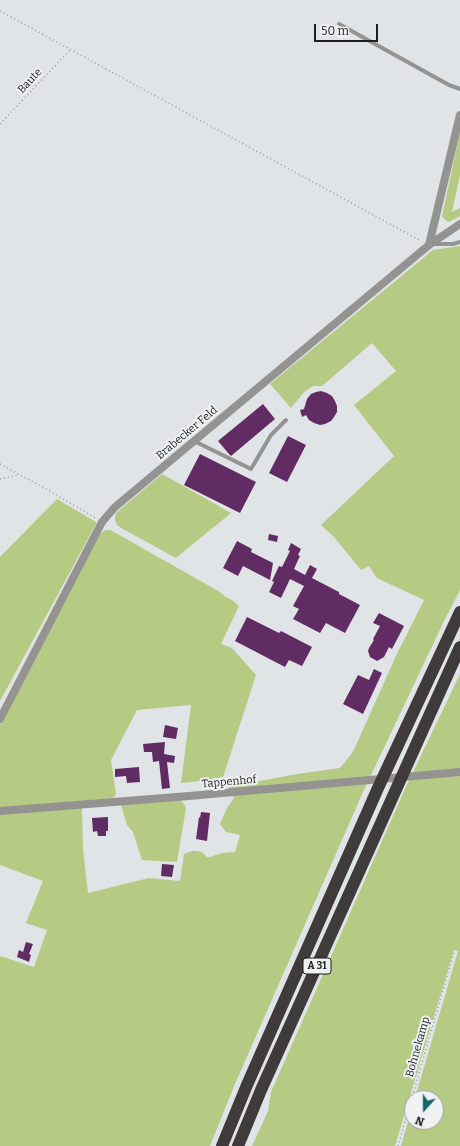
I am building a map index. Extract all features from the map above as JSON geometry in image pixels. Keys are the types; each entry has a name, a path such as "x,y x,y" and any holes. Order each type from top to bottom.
{"highway":[{"name":"A 31","path":"222,1146 247,1085 378,788 460,612"},
{"name":"A 31","path":"238,1146 261,1090 460,647"}],"street":[{"path":"430,245 460,115"},
{"name":"Brabecker Feld","path":"0,719 102,522 115,507 430,245 460,224"},
{"name":"Tappenhof","path":"0,811 460,772"}],"lane":[{"path":"339,24 449,85 460,89"},
{"path":"430,245 453,244 460,242"},
{"path":"194,441 251,469 270,435 286,420"}],"path":[{"path":"0,11 430,245"},
{"name":"Baute","path":"0,124 71,49"},
{"path":"0,464 50,491 102,522"},
{"path":"0,479 18,474"},
{"name":"Bohnekamp","path":"398,1146 454,952"}],"green space":[{"path":"460,132 460,175 452,212 460,208 460,216 449,222 442,216"},
{"path":"460,246 460,590 363,792 235,1084 210,1146 0,1146 0,956 34,967 47,930 26,923 43,881 0,865 0,814 82,808 83,849 88,893 149,878 180,881 184,854 196,851 202,852 207,857 210,857 222,853 235,852 240,835 226,832 220,824 227,808 234,798 228,787 297,774 340,768 353,752 395,658 424,600 379,579 369,566 361,570 334,537 321,525 394,456 354,405 396,371 372,343 322,386 313,386 304,392 291,408 270,384 433,250"},
{"path":"162,474 231,513 176,558 123,529 117,525 115,521 116,513"},
{"path":"57,499 96,522 96,524 0,701 0,557"},
{"path":"105,530 114,532 220,592 239,606 221,644 232,648 256,675 223,777 181,783 191,705 137,710 111,760 116,794 113,798 0,808 0,725 100,534"},
{"path":"460,674 460,1146 401,1146 406,1130 444,1130 444,1090 417,1090 458,951 454,950 412,1090 404,1090 404,1116 395,1146 252,1146 268,1111 271,1092 405,789"},
{"path":"180,800 186,808 177,862 142,860 133,832 127,825 121,805"}],"building":[{"path":"321,391 332,396 337,406 337,412 331,421 320,425 309,420 306,415 302,417 300,410 304,409 307,399 311,394"},
{"path":"263,404 275,419 231,456 218,441"},
{"path":"288,436 306,445 287,482 269,473"},
{"path":"200,454 256,482 240,513 184,485"},
{"path":"269,534 278,536 277,542 268,540"},
{"path":"237,541 252,549 251,552 273,563 270,580 243,566 238,576 223,568"},
{"path":"291,543 301,549 298,555 300,556 294,569 305,575 310,565 317,569 312,578 360,605 345,633 326,623 320,633 293,619 299,609 293,606 304,586 290,579 281,598 269,592 279,566 282,567 290,551 288,550"},
{"path":"379,613 404,626 392,649 389,647 384,657 377,661 370,657 368,651 380,626 373,623"},
{"path":"247,617 279,633 281,631 312,647 302,666 289,660 285,667 235,641"},
{"path":"374,669 382,673 363,714 343,704 358,675 369,680"},
{"path":"165,725 178,728 176,739 163,737"},
{"path":"165,742 164,754 175,756 174,763 167,762 170,788 162,789 159,761 153,762 152,752 144,752 143,744"},
{"path":"139,767 140,782 127,783 126,776 115,777 115,769"},
{"path":"201,812 210,813 207,841 196,839"},
{"path":"108,817 108,831 106,831 106,836 98,836 97,831 93,832 92,818"},
{"path":"162,864 174,865 172,877 161,876"},
{"path":"26,942 33,944 29,954 31,955 29,962 17,957 19,950 23,952"}]}
